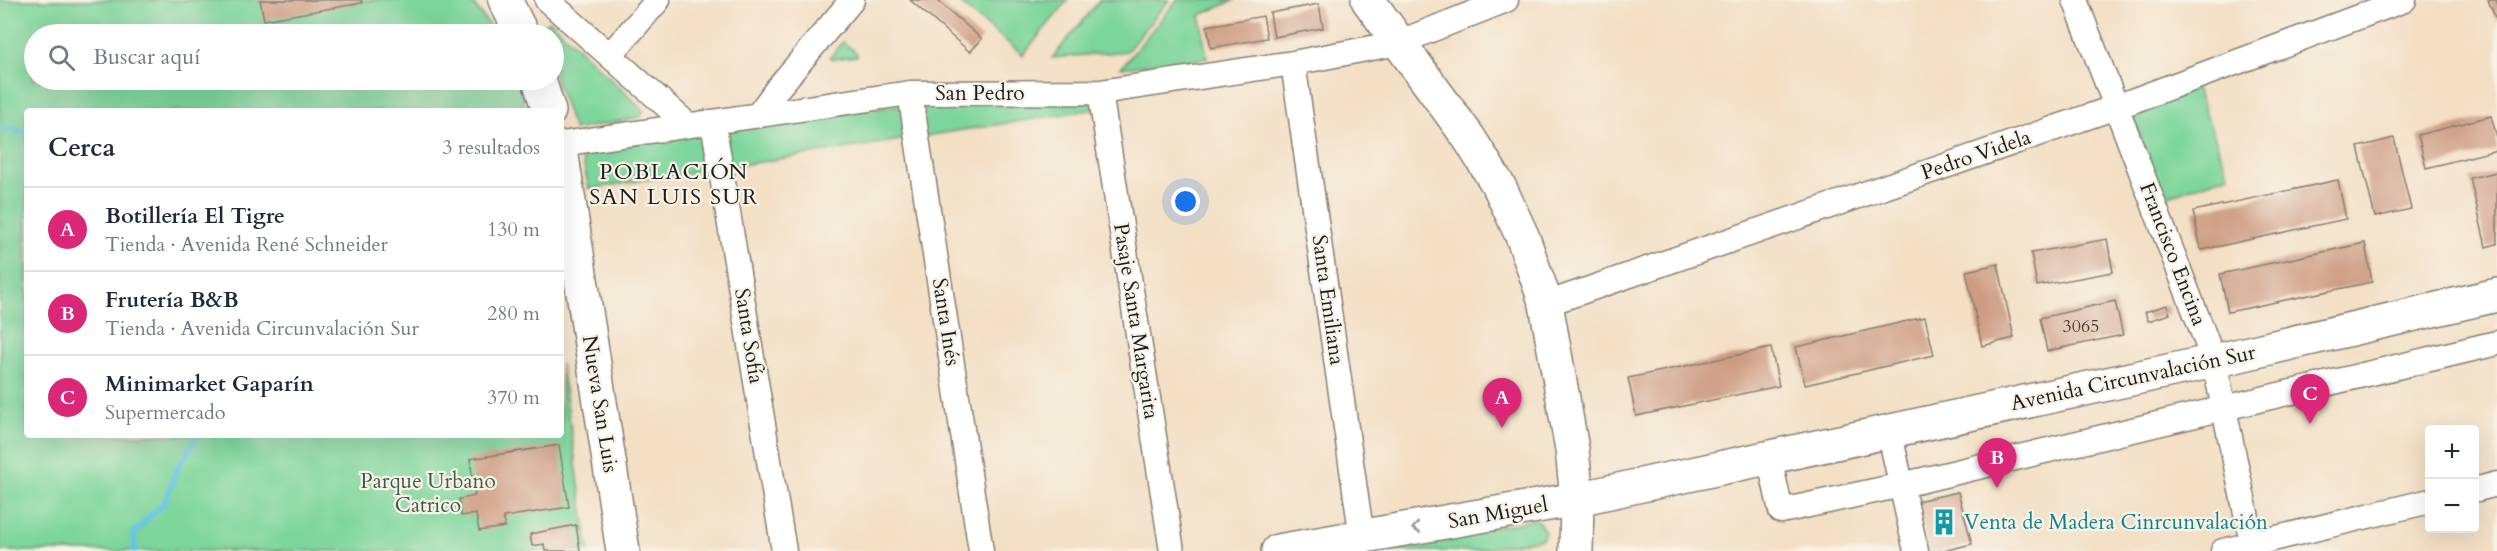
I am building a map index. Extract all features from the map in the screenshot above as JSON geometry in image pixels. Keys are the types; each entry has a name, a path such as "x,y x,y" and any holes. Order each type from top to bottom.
{"main road":[{"path":"506,0 517,24"},
{"path":"1368,0 1469,138 1500,188 1523,238 1546,304 1572,449 1577,499 1570,549"},
{"path":"542,90 548,108"},
{"name":"Nueva San Luis","path":"564,169 623,551"},
{"name":"Avenida Circunvalación Sur","path":"1577,499 2214,361 2497,295"},
{"name":"San Miguel","path":"1278,551 1577,499"}],"street":[{"path":"548,0 688,125"},
{"path":"610,55 658,0"},
{"path":"758,115 852,0"},
{"name":"San Pedro","path":"564,144 910,93 1100,92 1293,63 1398,43 1506,0"},
{"name":"Francisco Encina","path":"2075,0 2214,361 2253,548"},
{"name":"Pedro Videla","path":"1546,304 2116,107 2404,0"},
{"name":"Santa Emiliana","path":"1293,63 1362,537"},
{"name":"Pasaje Santa Margarita","path":"1100,92 1172,551"},
{"name":"Santa Inés","path":"910,93 981,551"},
{"name":"Santa Sofía","path":"712,122 784,551"},
{"path":"1769,458 1781,511 1902,485 2497,343"},
{"path":"1889,430 1916,551"},
{"path":"2479,489 2497,484"},
{"path":"2223,551 2253,548 2425,502"}],"green space":[{"name":"Parque Urbano Catrico","path":"0,0 470,0 488,24 24,24 24,90 522,90 524,108 24,108 24,438 564,438 564,383 589,551 0,551"},
{"path":"956,0 1068,0 1023,55"},
{"path":"1100,0 1169,0 1127,51 1052,58"},
{"path":"1177,0 1235,0 1200,15 1207,58 1121,68"},
{"path":"564,34 643,110 641,117 574,130 559,90 564,90"},
{"path":"843,42 857,53 857,56 832,59 830,57"},
{"path":"2196,88 2229,175 2163,198 2133,117 2141,108"},
{"path":"942,99 1095,102 1097,109 589,189 581,151"},
{"path":"1537,519 1545,532 1542,539 1473,551 1374,551"}],"building":[{"path":"260,0 361,0 362,3 264,20"},
{"path":"910,0 937,0 982,39 970,52"},
{"path":"2488,0 2497,0 2497,22"},
{"path":"1319,4 1323,28 1274,37 1270,13"},
{"path":"1263,16 1267,38 1211,48 1207,26"},
{"path":"2491,116 2497,137 2497,150 2426,168 2418,135"},
{"path":"2394,138 2411,209 2375,217 2358,147"},
{"path":"2497,172 2497,244 2486,247 2470,178"},
{"path":"2338,180 2346,219 2201,250 2193,211"},
{"path":"2107,239 2113,272 2037,286 2031,253"},
{"path":"2365,243 2372,282 2228,312 2220,274"},
{"path":"1998,264 2014,338 1982,346 1966,271"},
{"path":"2115,301 2123,335 2047,351 2040,318"},
{"path":"2167,305 2170,314 2148,321 2145,312"},
{"path":"1925,317 1934,355 1805,385 1796,347"},
{"path":"1771,348 1779,386 1636,416 1628,378"},
{"path":"559,445 569,507 503,517 505,527 479,531 476,514 461,516 459,499 475,496 470,459"},
{"name":"Venta de Madera Cinrcunvalación","path":"1958,492 1972,544 1943,551 1928,551 1917,501"},
{"path":"576,525 580,551 545,551 544,544 532,546 530,534"}],"waterway":[{"path":"0,128 24,132"},
{"path":"135,551 133,533 164,503 177,469 196,438"}],"place":[{"name":"Minimarket Gaparín","path":"2310,424"},
{"name":"Botillería El Tigre","path":"1502,428"},
{"name":"Frutería B&B","path":"1997,488"},
{"name":"Venta de Madera Cinrcunvalación","path":"1944,522"}],"district":[{"name":"POBLACIÓN SAN LUIS SUR","path":"674,184"}]}
